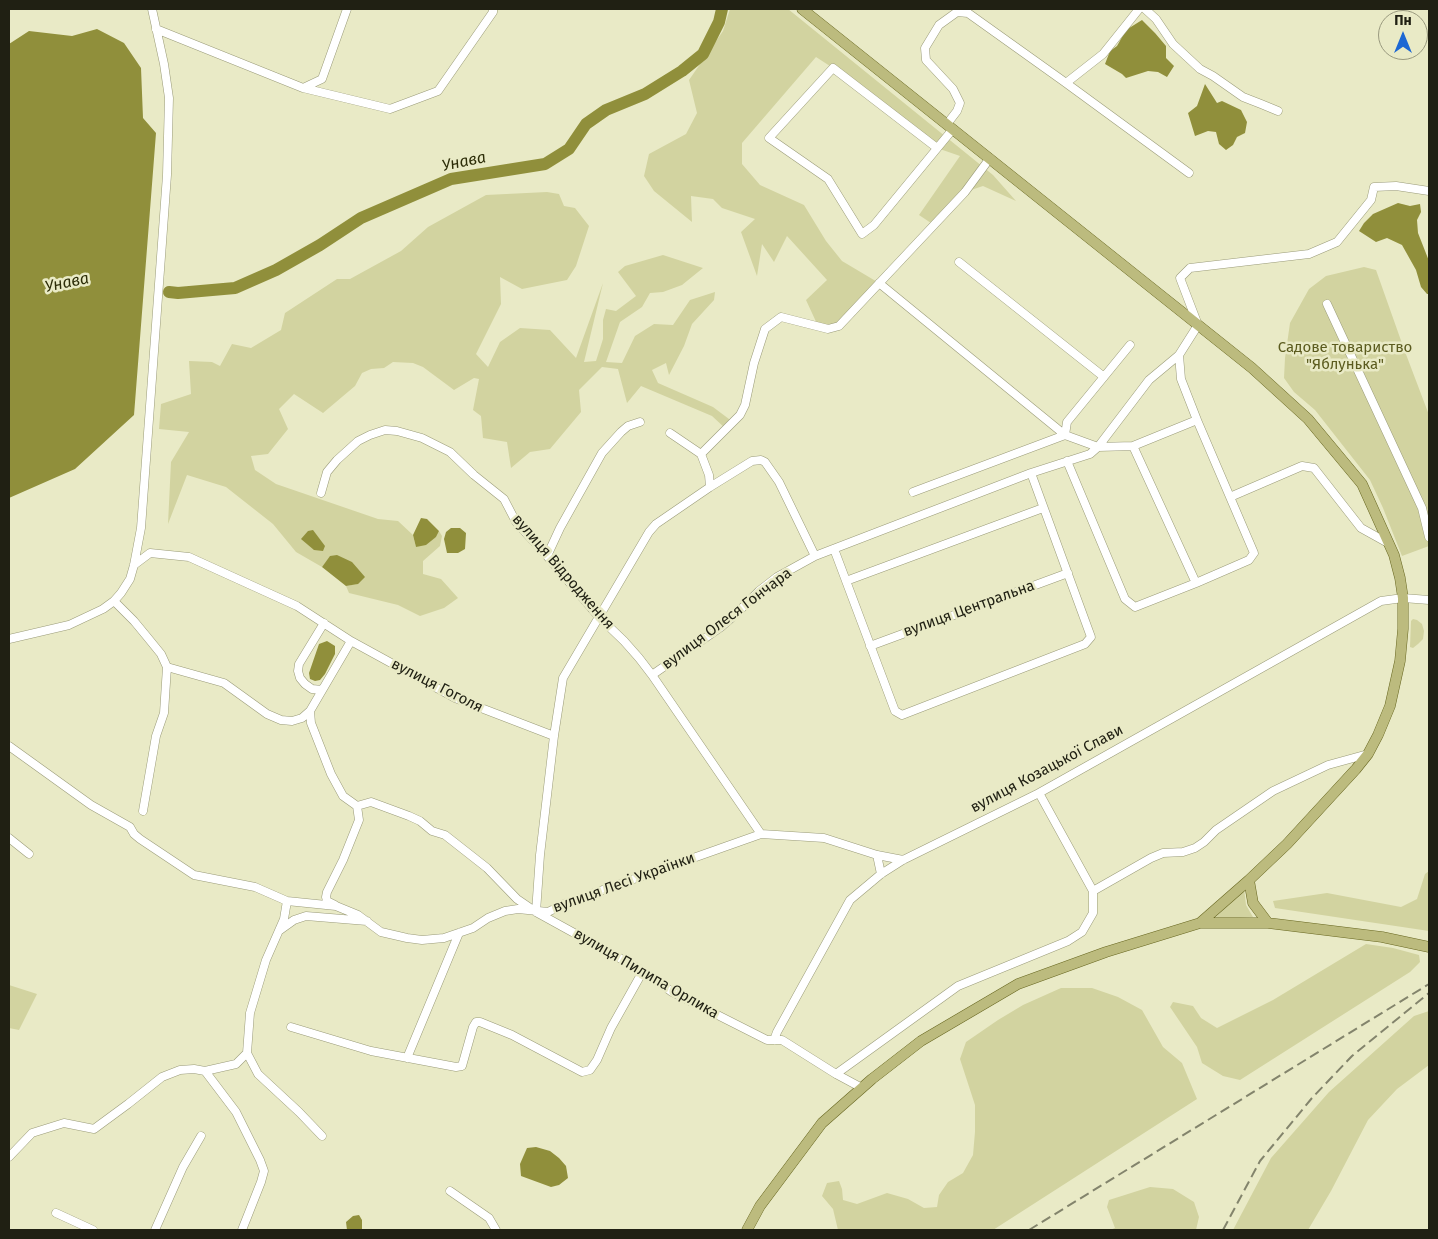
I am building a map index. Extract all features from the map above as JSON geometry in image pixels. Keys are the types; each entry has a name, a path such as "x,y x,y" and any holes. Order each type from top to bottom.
{"main road":[{"path":"802,9 1252,368 1308,419 1362,484 1394,555 1403,598 1403,637 1400,661 1387,714 1368,754 1287,844 1200,923"},
{"path":"1249,880 1253,903 1268,923"},
{"path":"747,1230 760,1206 822,1124 862,1088 921,1041 1018,984 1106,952 1200,923 1268,923 1382,937 1429,947"}],"street":[{"path":"9,639 69,625 91,615 114,601 121,594 130,579 134,565 140,528 145,466 170,98 152,9"},
{"path":"303,88 322,79 347,9"},
{"path":"156,29 303,88 390,109 438,91 484,27 493,9"},
{"path":"1066,83 1102,54 1139,9"},
{"path":"1145,9 1156,19 1173,44 1200,69 1243,98 1278,111"},
{"path":"937,148 833,68 769,138 828,179 862,234 874,225 937,148 957,111 960,103 953,89 926,60 925,48 939,25 957,12 968,13 1189,173"},
{"path":"701,454 740,415 745,405 754,364 765,329 781,317 828,329 839,326 965,192 990,158"},
{"path":"1098,447 1149,380 1179,355 1198,325 1180,278 1190,268 1310,254 1337,242 1371,200 1374,187 1396,186 1429,191"},
{"path":"960,262 1104,377"},
{"path":"879,284 1065,435 1098,447 1133,446 1197,420"},
{"path":"1327,304 1422,508 1429,537"},
{"path":"1065,435 1067,422 1130,345"},
{"path":"1067,461 1125,599 1135,607 1249,560 1254,553 1181,379 1179,355"},
{"path":"547,556 560,528 602,453 628,426 640,422"},
{"name":"вулиця Відродження","path":"321,493 327,472 337,460 358,441 370,435 386,430 408,434 450,452 474,475 504,499 516,522 599,617 624,641 652,675 761,834"},
{"path":"670,433 701,454 709,475 710,487"},
{"path":"912,492 1065,435"},
{"path":"1133,446 1196,583"},
{"name":"вулиця Олеся Гончара","path":"652,675 720,627 777,577 815,556 1030,473 1090,454 1098,447"},
{"path":"536,912 540,855 563,678 644,539 656,524 710,487 752,461 761,460 765,462 779,482 815,556"},
{"path":"1230,497 1302,466 1314,468 1361,528 1388,542"},
{"path":"832,550 846,581 895,711 902,715 1085,644 1091,637 1030,473"},
{"path":"846,581 1043,508"},
{"name":"вулиця Гоголя","path":"134,565 150,553 190,557 297,606 351,641 455,698 554,736"},
{"name":"вулиця Центральна","path":"870,646 1068,573"},
{"name":"вулиця Козацької Слави","path":"774,1040 850,900 881,874 903,860 1039,793 1381,601 1403,598 1429,600"},
{"path":"114,601 130,616 161,654 166,668 164,713 156,736 143,811"},
{"path":"322,690 312,689 305,684 300,678 298,671 299,664 324,623"},
{"path":"166,668 224,683 267,714 281,720 292,721 302,718 310,711 351,641"},
{"path":"310,711 311,724 330,774 343,796 357,806 359,820 343,860 327,892 327,901 336,906"},
{"name":"вулиця Лесі Українки","path":"9,746 91,805 130,827 140,839 194,875 256,887 287,901 336,906 358,915 381,932 422,940 444,938 460,933 473,928 488,918 518,909 548,912 566,903 761,834 824,838 877,856 903,860"},
{"path":"1092,890 1163,853 1183,852 1195,848 1216,830 1273,791 1328,765 1368,754"},
{"path":"836,1074 958,986 1068,941 1082,932 1093,913 1092,890 1039,793"},
{"name":"вулиця Пилипа Орлика","path":"357,806 371,802 420,821 432,831 445,835 487,868 517,899 536,912 643,971 672,992 767,1040 782,1040 862,1088"},
{"path":"9,838 30,854"},
{"path":"877,856 881,874"},
{"path":"287,901 284,919 266,960 250,1013 247,1053 258,1074 322,1136"},
{"path":"278,931 294,920 306,916 367,921"},
{"path":"407,1058 460,933"},
{"path":"291,1027 371,1051 456,1067 462,1066 473,1027 476,1022 480,1022 512,1036 582,1072 590,1070 597,1060 611,1028 643,971"},
{"path":"9,1157 32,1133 64,1123 94,1129 162,1077 180,1070 194,1069 205,1071 236,1064 247,1053"},
{"path":"205,1071 236,1112 264,1171 242,1230"},
{"path":"155,1230 183,1167 201,1136"},
{"path":"450,1191 489,1218 496,1230"},
{"path":"56,1213 93,1230"}],"green space":[{"path":"730,9 788,9 993,175 1016,201 983,186 965,192 934,225 919,215 960,156 937,148 816,57 742,143 742,164 760,185 804,205 826,241 842,261 879,283 839,326 818,326 806,300 827,280 787,236 774,262 762,244 757,276 741,232 755,219 722,208 713,199 691,196 692,222 654,191 644,176 649,154 686,134 697,113 689,80 723,31"},
{"path":"547,192 559,194 564,206 575,208 589,226 576,266 567,280 522,289 500,277 501,304 476,354 488,367 500,342 520,328 550,330 576,358 603,283 584,362 596,361 603,339 603,320 606,309 616,311 636,296 618,272 625,266 663,255 703,268 682,285 663,292 650,293 642,307 620,322 606,362 622,363 635,336 654,324 673,325 690,300 715,292 714,300 692,324 684,346 669,375 666,363 652,370 658,383 713,407 733,422 726,429 712,416 641,386 627,403 618,369 602,367 579,390 581,412 550,449 530,452 511,468 507,442 483,438 481,416 473,410 479,379 474,378 454,390 423,367 413,363 393,362 384,368 371,369 362,373 355,386 323,413 294,394 279,409 288,429 268,454 251,456 255,470 276,484 378,519 398,521 413,535 416,547 436,537 439,531 442,536 440,546 423,561 423,574 441,579 458,598 444,608 420,616 398,605 349,593 346,586 357,584 331,556 322,567 296,552 273,524 226,487 187,475 168,524 171,462 189,432 159,429 161,404 191,394 189,361 212,362 220,366 232,344 251,348 281,330 285,313 337,279 350,279 401,251 428,227 486,195"},
{"name":"Садове товариство \"Яблунька\"","path":"1364,267 1376,270 1429,415 1429,546 1402,556 1370,480 1315,410 1294,392 1284,378 1290,323 1309,289 1326,276"},
{"path":"1413,619 1422,624 1424,631 1423,639 1413,648 1410,647 1411,621"},
{"path":"1429,871 1429,931 1275,908 1273,901 1327,893 1401,907 1417,899 1425,874"},
{"path":"1244,888 1246,905 1253,917 1213,920"},
{"path":"1366,944 1393,948 1419,955 1420,962 1410,972 1240,1080 1223,1076 1202,1063 1197,1047 1170,1007 1173,1002 1193,1006 1201,1018 1217,1028 1273,1000"},
{"path":"9,985 37,994 19,1030 9,1028"},
{"path":"1061,988 1092,988 1118,997 1142,1010 1163,1047 1182,1063 1197,1099 993,1230 838,1230 833,1209 822,1196 827,1183 839,1181 843,1200 857,1204 887,1193 908,1199 924,1208 937,1207 939,1195 948,1182 963,1173 973,1155 975,1105 960,1059 966,1042 1023,1005"},
{"path":"1429,1011 1429,1065 1397,1089 1368,1120 1331,1191 1308,1230 1233,1230 1271,1158 1329,1092 1414,1016"},
{"path":"1150,1187 1173,1189 1194,1202 1199,1217 1196,1230 1110,1230 1115,1228 1107,1207 1109,1200"}],"water":[{"path":"1142,20 1166,46 1166,58 1174,66 1167,77 1158,72 1148,71 1126,78 1105,64 1110,51 1117,46 1126,30"},
{"path":"97,29 124,43 141,68 143,118 156,133 134,415 75,469 9,498 9,44 29,31 72,36"},
{"path":"1205,84 1217,103 1222,101 1241,110 1247,122 1245,133 1237,137 1233,145 1226,150 1219,144 1216,132 1208,131 1195,136 1188,113 1197,106"},
{"path":"1398,203 1410,206 1420,204 1421,212 1417,220 1418,233 1429,261 1429,294 1421,287 1416,270 1402,245 1387,238 1376,242 1359,231 1373,214"},
{"path":"421,518 427,519 439,531 436,537 426,545 416,547 413,535"},
{"path":"451,528 460,528 466,533 465,549 458,553 447,553 444,539 446,532"},
{"path":"313,530 325,546 323,551 314,550 301,539 308,531"},
{"path":"337,555 352,562 365,577 358,584 346,586 322,567 330,556"},
{"path":"327,641 335,646 335,654 325,674 320,680 315,681 310,679 309,673 319,644"},
{"path":"536,1147 550,1151 559,1158 566,1166 568,1178 559,1185 551,1187 521,1176 520,1164 527,1148"},
{"path":"359,1215 362,1220 362,1230 347,1230 346,1222 353,1216"}],"waterway":[{"name":"Унава","path":"169,292 178,293 235,288 276,270 320,245 361,218 451,179 545,164 569,149 586,124 606,110 645,94 682,71 703,54 719,22 722,9"}],"railway":[{"path":"1029,1230 1429,984"},
{"path":"1223,1230 1260,1161 1312,1098 1352,1056 1429,993"}]}
